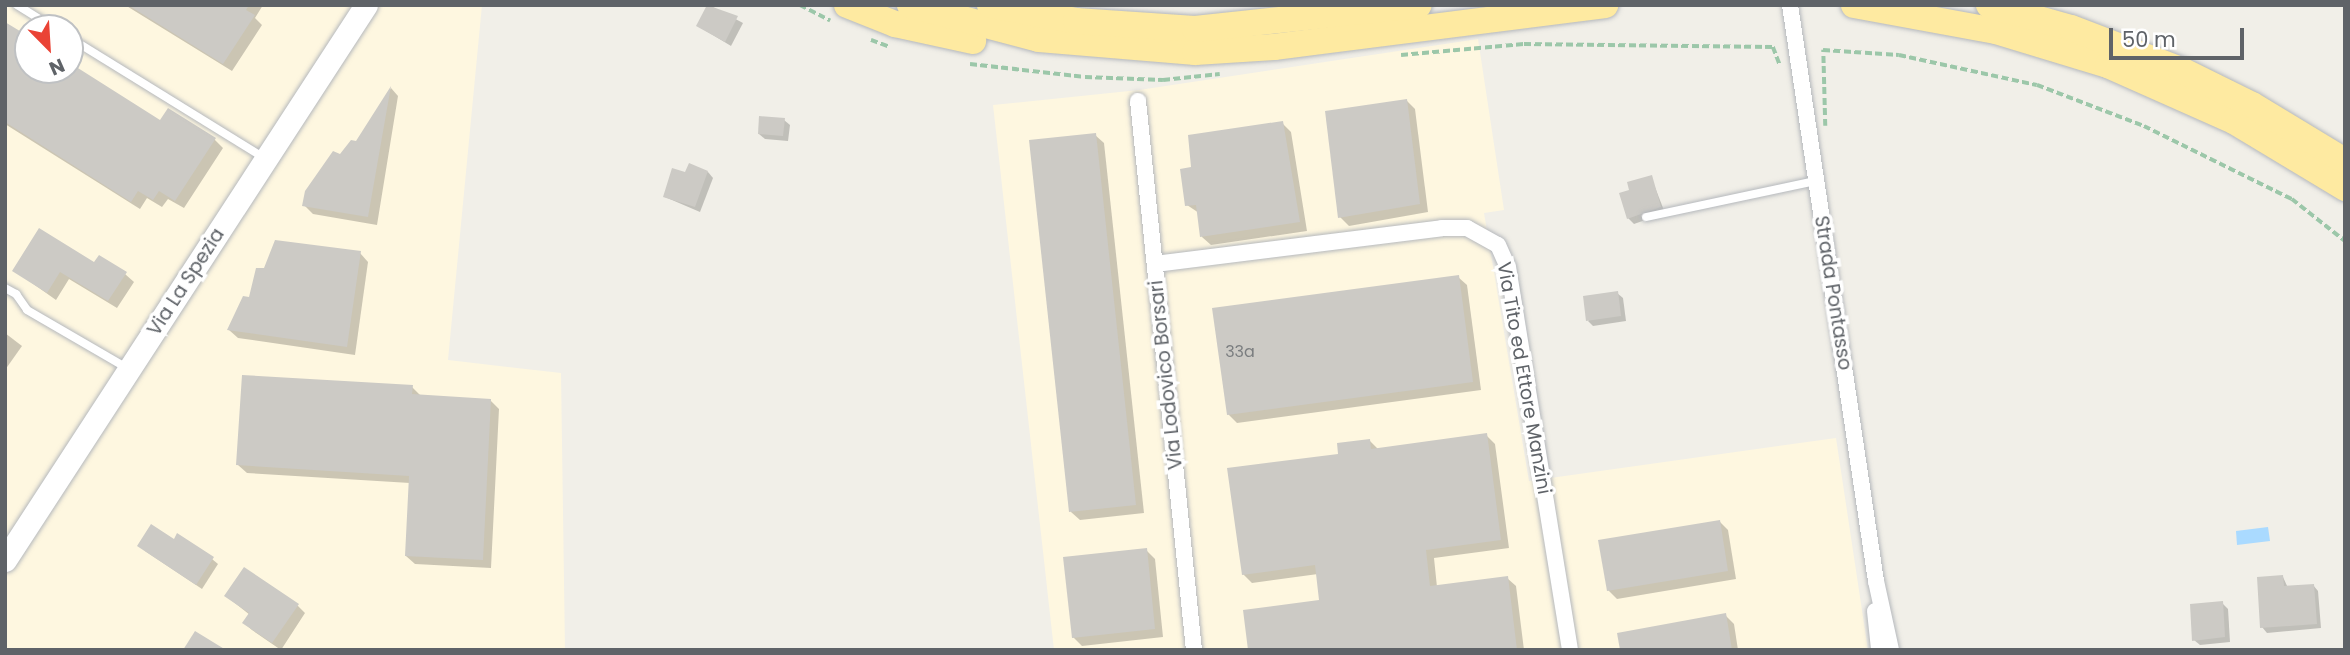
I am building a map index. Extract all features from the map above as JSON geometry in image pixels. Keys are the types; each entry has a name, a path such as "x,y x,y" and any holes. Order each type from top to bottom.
{"highway":[{"path":"909,5 981,27 1058,42 1215,40 1605,5"},
{"path":"990,5 1098,24 1215,40"},
{"path":"1079,5 1215,40"},
{"path":"841,14 962,40 1067,56 1158,59 1215,40 1419,5"},
{"path":"1854,5 1996,30 2090,58 2235,121 2345,188"},
{"path":"1989,5 2080,31 2181,70 2261,110 2345,161"}],"main road":[{"name":"Via La Spezia","path":"5,560 366,5"}],"street":[{"name":"Strada Pontasso","path":"1790,5 1888,649"},
{"name":"Via Lodovico Borsari","path":"1138,101 1194,650"},
{"name":"Via Tito ed Ettore Manzini","path":"1155,264 1443,228 1467,228 1497,245 1508,267 1570,650"}],"lane":[{"path":"84,47 266,159"},
{"path":"1646,217 1816,181"},
{"path":"5,288 16,294 27,310 129,370"}],"path":[{"path":"800,5 841,14"},
{"path":"859,34 895,48"},
{"path":"1400,55 1524,44 1773,47 1782,68"},
{"path":"1810,141 1828,122 1822,50 1899,55 2037,85 2144,126 2292,199 2345,241"},
{"path":"960,62 1085,77 1163,80 1233,73"}],"shaded area":[{"path":"5,5 482,5 448,360 561,373 565,650 5,650"},
{"path":"1478,39 1504,210 1484,213 1529,481 1836,438 1868,650 1054,650 993,105 1139,90"}],"water":[{"path":"2268,527 2270,541 2237,545 2236,531"}],"building":[{"path":"128,5 249,5 246,10 255,15 223,64"},
{"path":"707,5 738,16 725,42 696,26"},
{"path":"5,22 14,27 14,84 84,84 84,72 160,120 168,108 216,138 175,201 159,191 153,200 138,191 131,202 5,122"},
{"path":"391,86 368,217 302,206 305,191 333,151 340,154 351,140 356,141"},
{"path":"1407,99 1420,204 1338,218 1325,111"},
{"path":"759,116 785,118 783,136 758,134"},
{"path":"1283,121 1300,222 1200,237 1196,205 1185,206 1180,169 1191,167 1188,135"},
{"path":"1096,133 1136,505 1069,512 1029,140"},
{"path":"689,163 708,171 695,207 663,197 672,168 685,172"},
{"path":"1652,175 1661,207 1627,219 1619,193 1629,190 1627,182"},
{"path":"39,228 94,262 99,255 127,272 108,301 60,272 47,293 12,271"},
{"path":"275,240 361,251 347,347 227,330 243,296 249,297 256,268 264,268"},
{"path":"1459,275 1473,382 1227,415 1212,308"},
{"path":"1618,291 1621,316 1586,321 1583,296"},
{"path":"242,375 413,385 412,394 491,399 483,560 405,556 409,476 236,465"},
{"path":"1487,433 1501,540 1426,550 1430,586 1508,576 1517,650 1248,650 1243,610 1319,600 1315,565 1242,575 1227,468 1338,454 1337,443 1370,439 1371,449"},
{"path":"1720,520 1728,571 1607,591 1598,540"},
{"path":"151,524 174,539 177,533 214,557 196,585 137,546"},
{"path":"1147,548 1155,629 1072,638 1063,557"},
{"path":"244,567 299,604 272,643 242,623 249,613 224,596"},
{"path":"2283,575 2284,586 2314,584 2317,624 2260,628 2257,577"},
{"path":"2223,601 2225,637 2192,641 2190,604"},
{"path":"1726,613 1732,650 1620,650 1617,633"},
{"path":"195,631 226,650 183,650"}]}
